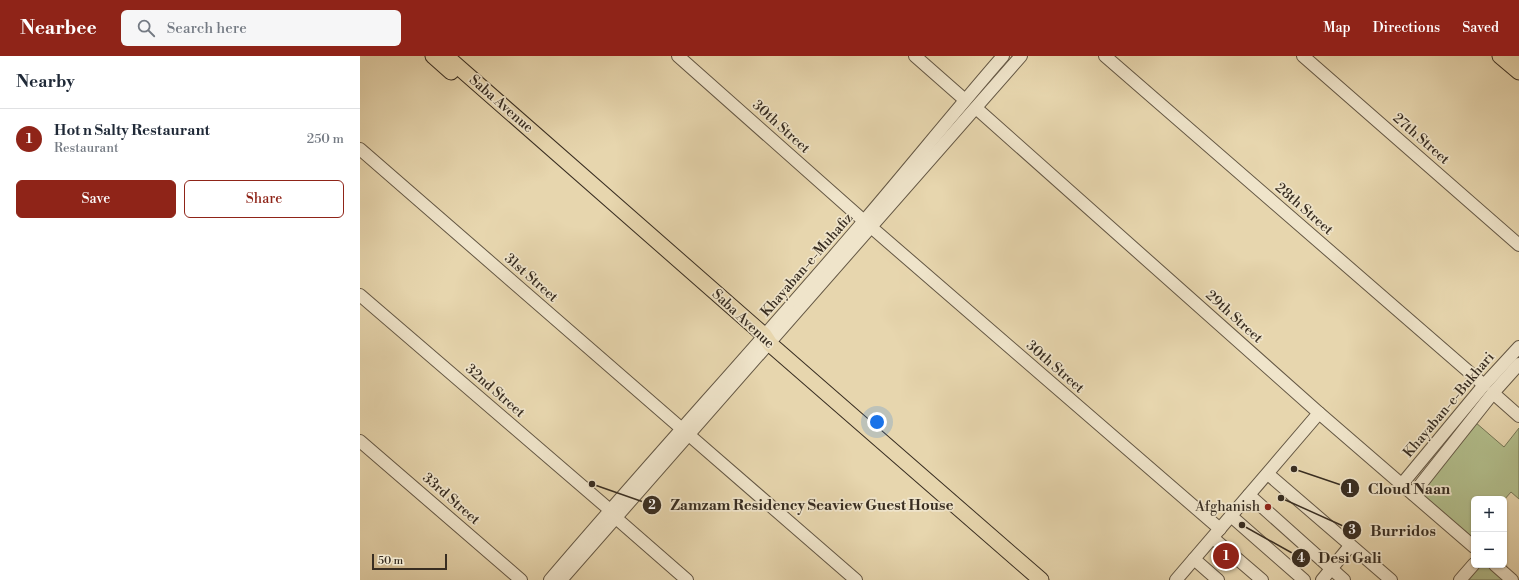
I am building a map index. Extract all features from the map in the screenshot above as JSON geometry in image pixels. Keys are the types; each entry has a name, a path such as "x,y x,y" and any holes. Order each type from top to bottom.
{"main road":[{"name":"Saba Avenue","path":"433,56 764,343 1041,580"},
{"name":"Saba Avenue","path":"446,56 1028,580"},
{"path":"1500,56 1519,72"}],"street":[{"name":"30th Street","path":"678,56 1216,533 1262,580"},
{"path":"915,56 965,100"},
{"name":"Khayaban-e-Muhafiz","path":"868,224 965,100 1004,56"},
{"name":"Khayaban-e-Muhafiz","path":"550,580 573,560 868,224 976,108 1021,56"},
{"name":"28th Street","path":"1105,56 1484,385"},
{"name":"27th Street","path":"1303,56 1519,245"},
{"name":"29th Street","path":"976,108 1320,413 1471,544"},
{"name":"31st Street","path":"360,149 856,580"},
{"name":"32nd Street","path":"360,295 687,580"},
{"name":"Khayaban-e-Bukhari","path":"1402,484 1484,385 1519,347"},
{"name":"Khayaban-e-Bukhari","path":"1413,494 1493,393 1519,364"},
{"path":"1493,393 1519,416"},
{"path":"1176,580 1320,413"},
{"name":"33rd Street","path":"360,441 522,580"},
{"path":"1268,474 1391,580"},
{"path":"1249,495 1344,580"},
{"path":"1231,516 1304,580"},
{"path":"1322,580 1350,546"},
{"path":"1194,559 1218,580"},
{"name":"Khayaban-e-Muhafiz","path":"561,580 573,560"},
{"path":"1460,580 1471,567"},
{"path":"1498,568 1512,580"}],"green space":[{"path":"1475,422 1504,447 1519,428 1519,499 1511,492 1507,497 1471,496 1471,536 1418,493"},
{"path":"1476,568 1492,568 1506,580 1466,580"}],"place":[{"name":"Cloud Naan","path":"1294,469"},
{"name":"Zamzam Residency Seaview Guest House","path":"592,484"},
{"name":"Burridos","path":"1281,498"},
{"name":"Afghanish","path":"1268,507"},
{"name":"Desi Gali","path":"1242,525"},
{"name":"Hot n Salty Restaurant","path":"1226,556"}]}
